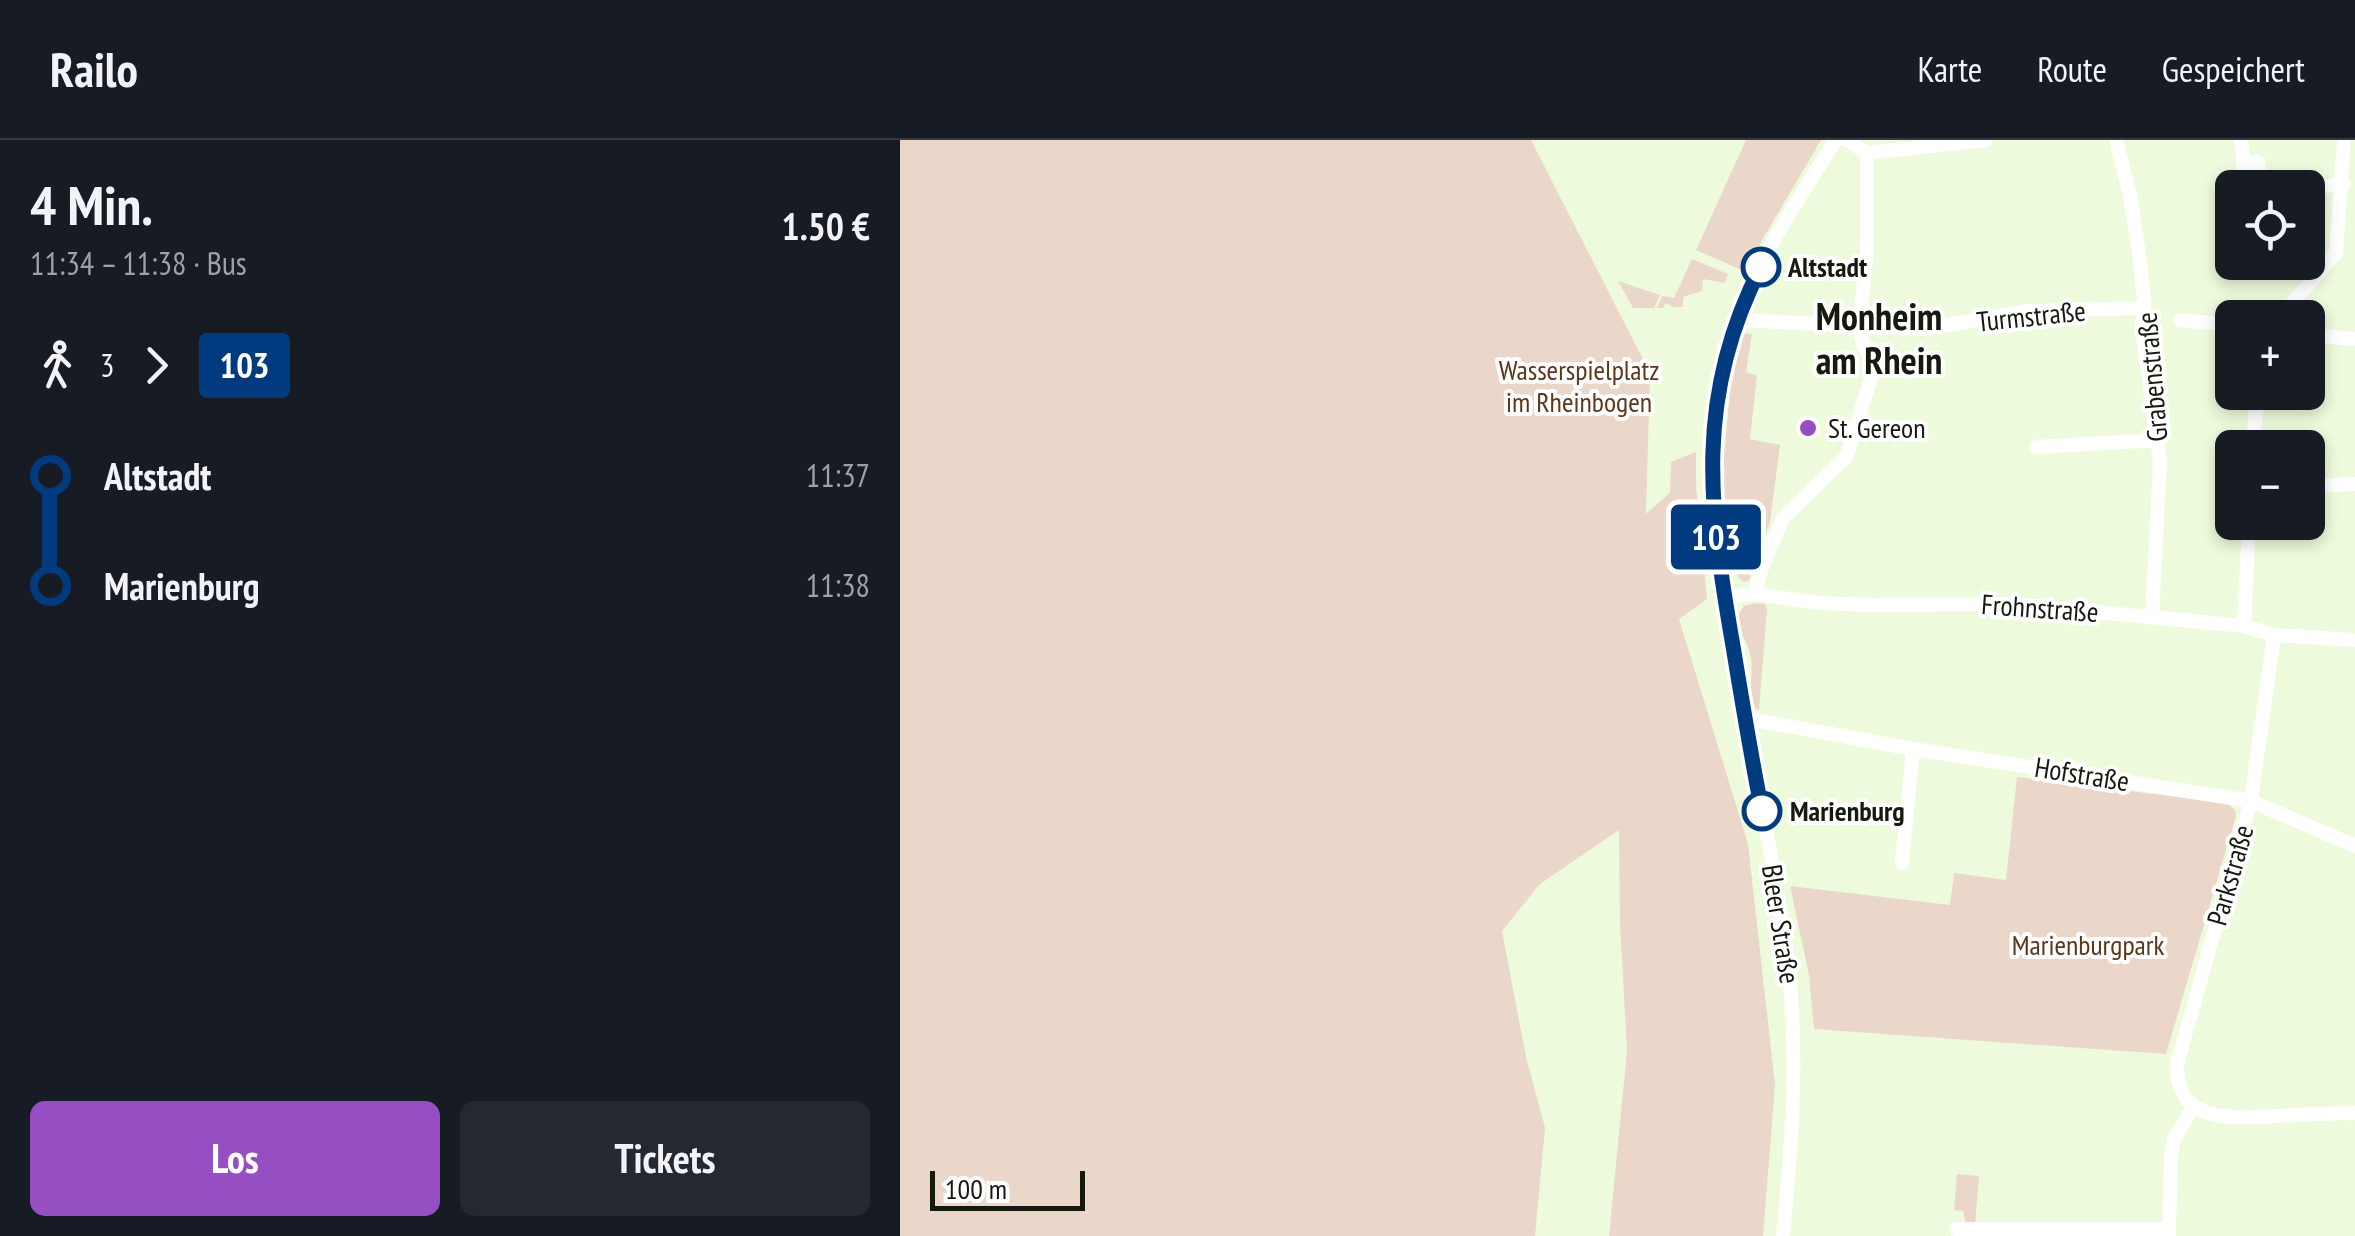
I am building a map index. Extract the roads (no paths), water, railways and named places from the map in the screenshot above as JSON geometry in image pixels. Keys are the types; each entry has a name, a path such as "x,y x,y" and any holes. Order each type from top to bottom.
{"street":[{"name":"Bleer Straße","path":"1783,1236 1793,1134 1794,1010 1784,933 1724,597 1710,465 1722,365 1738,320 1769,251 1836,140"},
{"path":"1847,140 1867,153 1986,140"},
{"name":"Grabenstraße","path":"2116,140 2133,215 2144,298 2142,327 2160,462 2152,617"},
{"path":"2241,140 2244,170"},
{"path":"2296,300 2336,253 2350,164 2344,140"},
{"path":"1755,594 1782,518 1847,456 1870,382 1874,366 1859,327 1865,278 1867,153"},
{"path":"2244,164 2258,162 2259,170"},
{"path":"2325,186 2344,184"},
{"name":"Turmstraße","path":"1738,320 1924,329 2028,311 2143,308"},
{"path":"2180,320 2215,323"},
{"path":"2325,336 2355,339"},
{"path":"2036,447 2158,440"},
{"path":"2325,485 2355,484"},
{"path":"2244,626 2248,540"},
{"name":"Frohnstraße","path":"1724,597 1755,594 1819,603 2012,604 2244,626 2274,636 2355,640"},
{"name":"Parkstraße","path":"2194,1106 2178,1086 2176,1064 2250,801 2274,636"},
{"name":"Hofstraße","path":"1744,718 2250,801 2355,846"},
{"path":"1902,863 1913,748"},
{"path":"1956,1229 2169,1232 2171,1155 2174,1140 2194,1106 2219,1116 2240,1118 2355,1113"}],"place":[{"name":"Altstadt","path":"1761,267"},
{"name":"St. Gereon","path":"1808,428"},
{"name":"Marienburg","path":"1762,811"}],"district":[{"name":"Monheim am Rhein","path":"1879,338"}],"park label":[{"name":"Wasserspielplatz im Rheinbogen","path":"1579,386"},
{"name":"Marienburgpark","path":"2088,945"}]}
